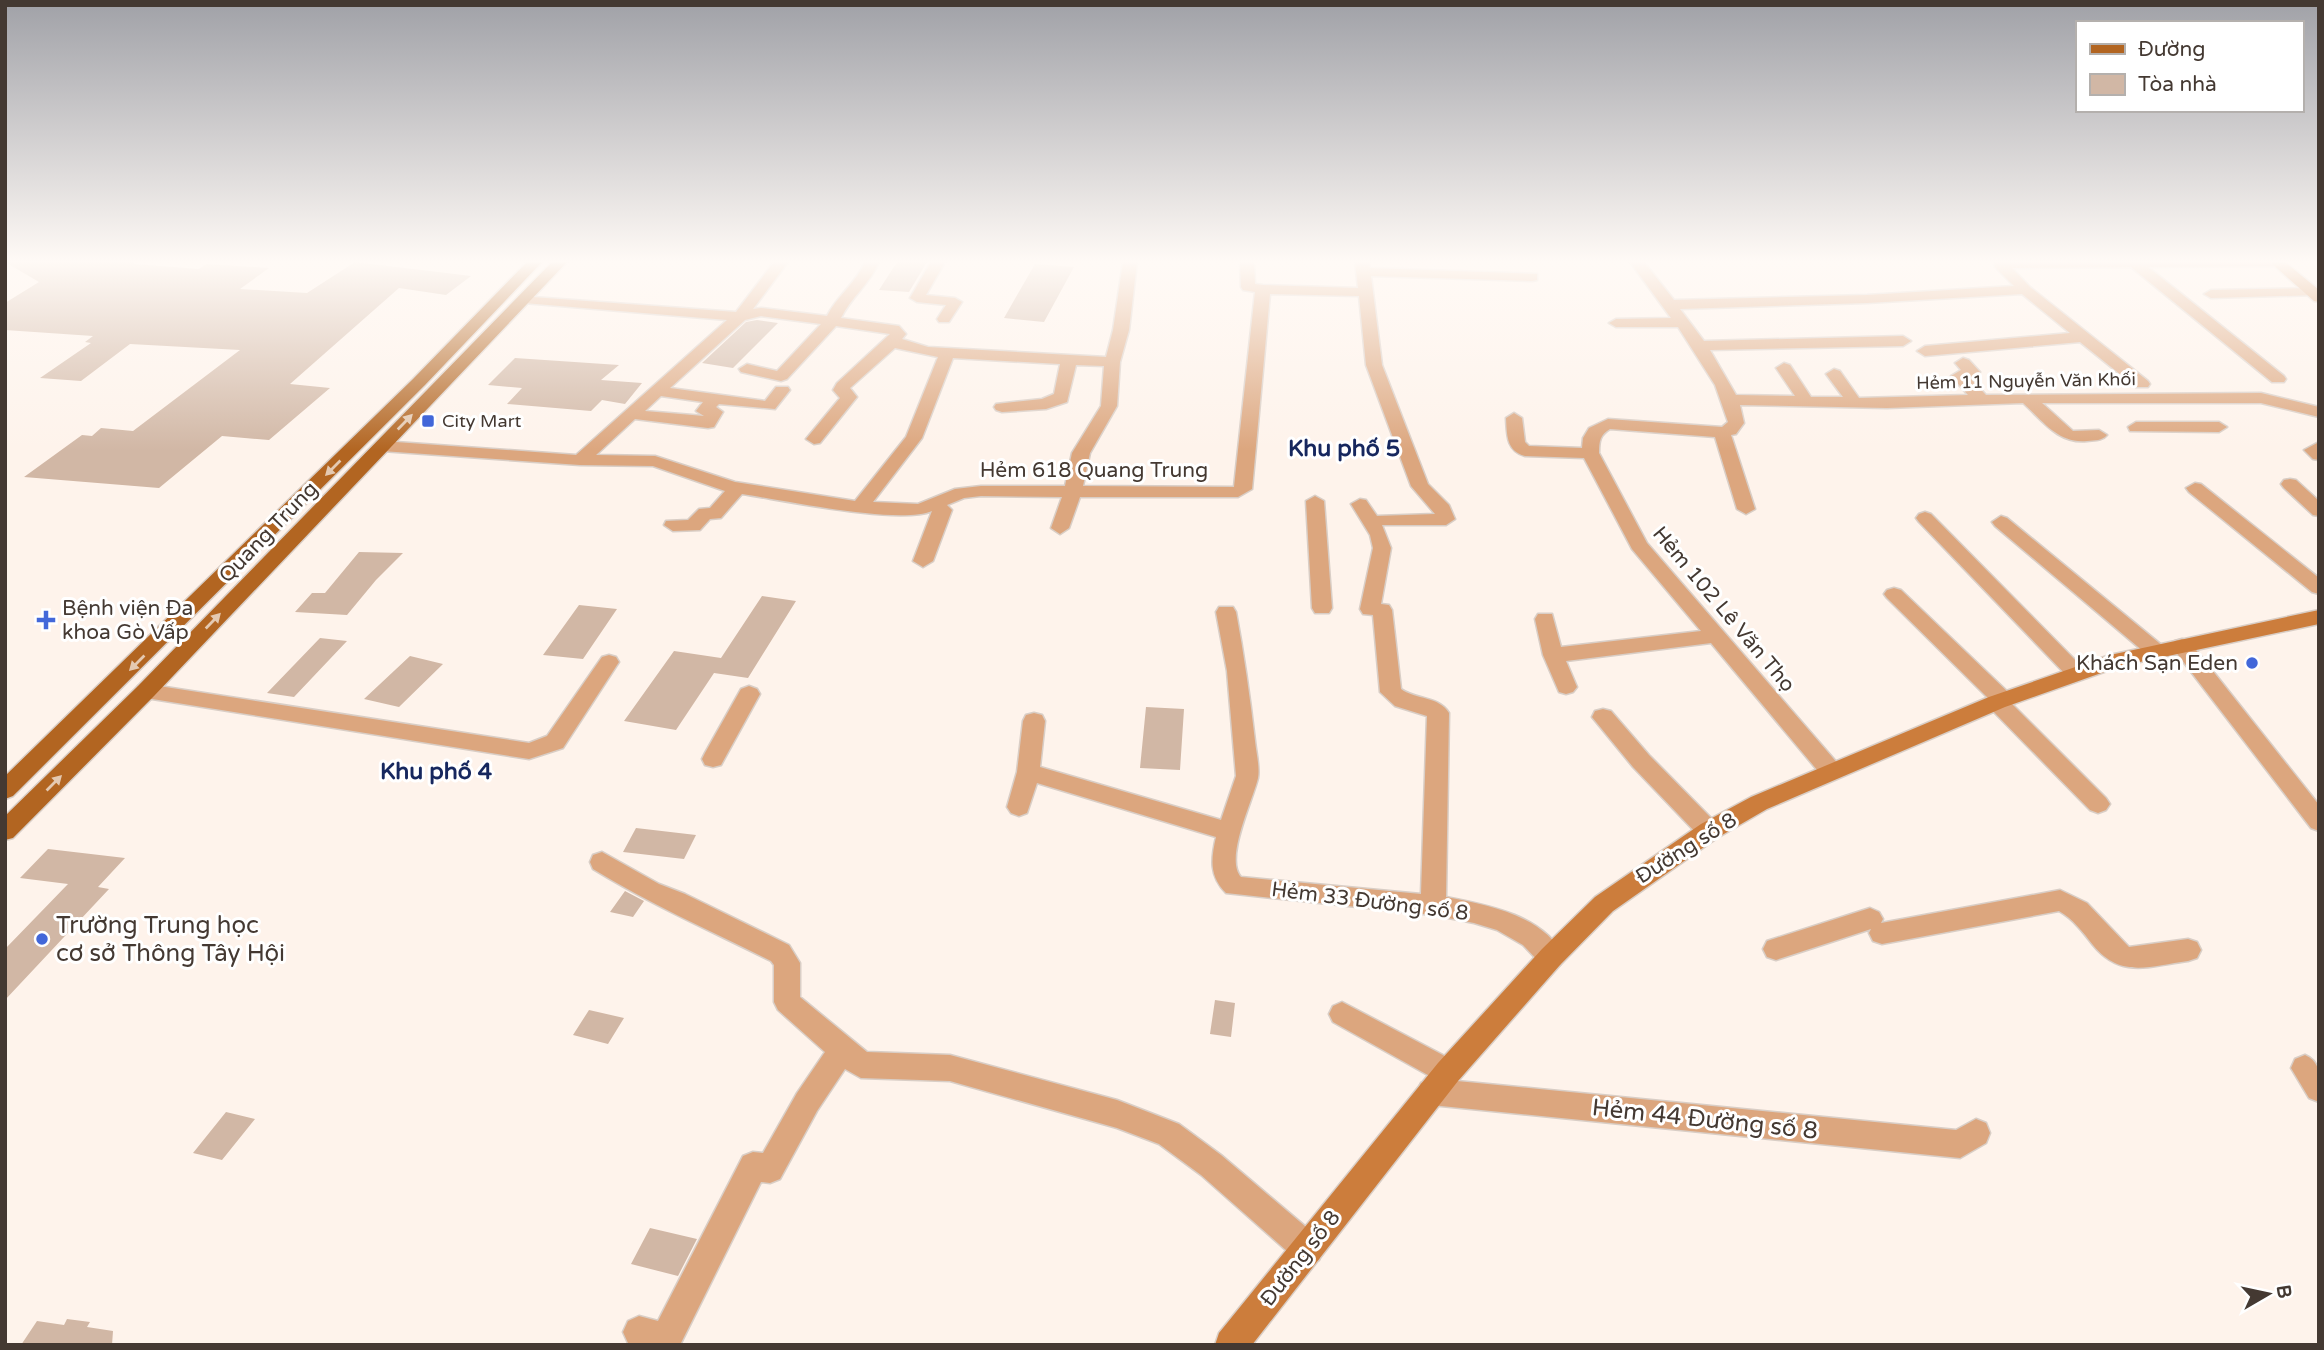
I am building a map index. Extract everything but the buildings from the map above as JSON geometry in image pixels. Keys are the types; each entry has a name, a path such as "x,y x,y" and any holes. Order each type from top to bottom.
{"main road":[{"name":"Quang Trung","path":"5,790 476,325"},
{"name":"Quang Trung","path":"5,831 146,691 499,325"},
{"path":"471,330 494,330"},
{"path":"110,688 146,691"}],"street":[{"path":"580,460 731,325"},
{"path":"747,369 781,376 829,325"},
{"path":"814,439 849,397 841,390 843,386 894,341 898,334 894,329 867,325"},
{"path":"1060,528 1073,490 1080,453 1109,406 1112,362 1122,325"},
{"name":"Hẻm 618 Quang Trung","path":"382,446 580,460 656,461 737,488 860,507 920,510 961,493 1073,490 1228,493 1243,489 1259,325"},
{"path":"1369,325 1374,365 1406,453 1420,486 1443,509 1446,519 1383,520"},
{"path":"1514,418 1517,444 1525,451 1590,453 1590,437 1595,429 1608,424 1722,432 1730,430 1736,423 1732,401 1681,325"},
{"path":"2067,325 2142,384"},
{"path":"2211,325 2278,379"},
{"path":"1925,351 2081,337"},
{"path":"894,341 905,347 948,352 1112,362"},
{"path":"1697,346 1903,341"},
{"path":"860,507 914,438 948,352"},
{"path":"1002,407 1046,404 1052,399 1061,399 1069,360"},
{"path":"1963,363 1972,372 1959,376 1981,399"},
{"path":"1784,368 1807,403"},
{"path":"1834,374 1855,403"},
{"path":"657,391 769,406 782,390"},
{"path":"2027,398 2067,435 2099,435"},
{"name":"Hẻm 11 Nguyễn Văn Khối","path":"1732,401 1855,403 2027,398 2260,398 2319,412"},
{"path":"2158,398 2184,426"},
{"path":"632,414 708,423 716,412 704,411 715,399"},
{"path":"2136,427 2219,428"},
{"path":"1722,432 1746,509"},
{"name":"Hẻm 102 Lê Văn Thọ","path":"1590,453 1639,545 1831,771"},
{"path":"2290,484 2319,511"},
{"path":"673,525 693,526 705,513 715,514 737,488"},
{"path":"2195,488 2319,588"},
{"path":"1315,501 1322,608"},
{"path":"1360,504 1379,535 1382,548 1376,609 1391,692 1399,701 1431,706 1438,713 1433,905"},
{"path":"923,561 943,510 934,505"},
{"path":"1925,518 2076,673"},
{"path":"2001,522 2157,652"},
{"path":"1894,594 2098,804"},
{"name":"Hẻm 33 Đường số 8","path":"1227,612 1236,664 1247,776 1229,832 1222,869 1226,879 1235,886 1433,905 1504,922 1532,937 1550,957"},
{"name":"Đường số 8","path":"1231,1345 1440,1082 1550,957 1623,888 1709,831 1759,803 2000,701 2076,673 2182,646 2318,618"},
{"path":"1545,619 1553,655 1566,687"},
{"path":"1553,655 1714,636"},
{"path":"2182,646 2319,822"},
{"path":"146,691 529,751 555,742 609,662"},
{"path":"713,759 748,694"},
{"path":"1603,717 1641,761 1709,831"},
{"path":"1019,807 1028,772 1034,721"},
{"path":"1028,772 1229,832"},
{"path":"602,862 650,891 780,953 787,963 787,1002 861,1065 950,1068 1117,1114 1169,1134 1211,1166 1308,1249"},
{"path":"1776,949 1876,926 2060,900 2082,911 2120,955 2127,958 2188,950"},
{"path":"1342,1014 1440,1082"},
{"path":"639,1332 666,1339 753,1166 770,1169 807,1102 843,1049"},
{"name":"Hẻm 44 Đường số 8","path":"1440,1082 1960,1144 1976,1133"}],"place":[{"name":"City Mart","path":"428,421"},
{"name":"Bệnh viện Đa khoa Gò Vấp","path":"46,620"},
{"name":"Khách Sạn Eden","path":"2252,663"},
{"name":"Trường Trung học cơ sở Thông Tây Hội","path":"42,939"}],"district":[{"name":"Khu phố 5","path":"1344,448"},
{"name":"Khu phố 4","path":"436,771"}]}
